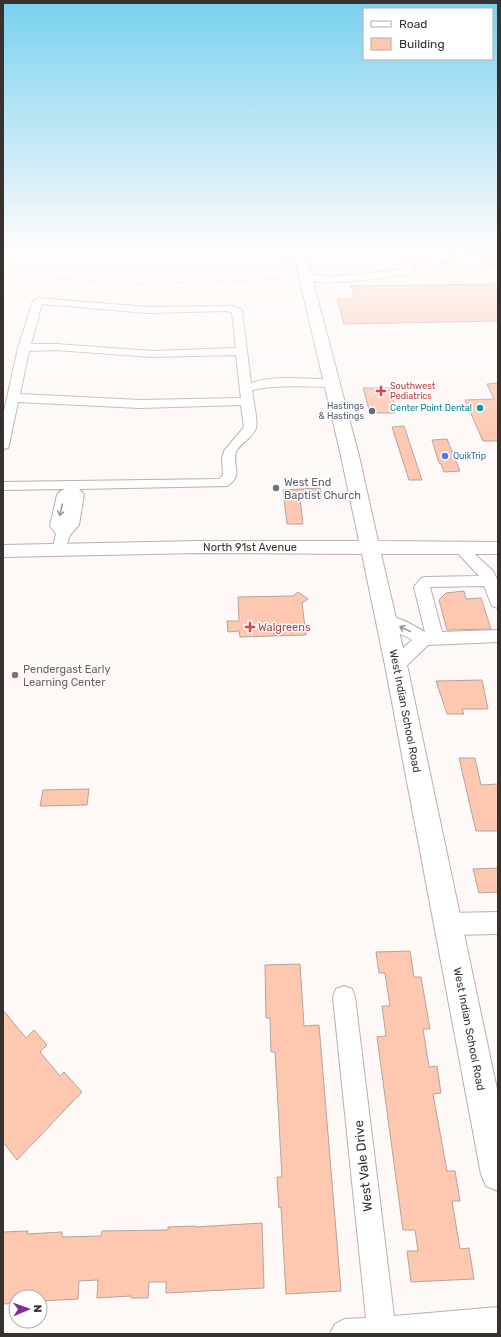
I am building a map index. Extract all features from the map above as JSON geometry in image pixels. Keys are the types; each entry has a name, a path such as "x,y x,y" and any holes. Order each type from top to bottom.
{"main road":[{"name":"West Indian School Road","path":"313,313 325,383 370,547 396,666 498,1174"},
{"name":"North 91st Avenue","path":"3,551 61,541 198,547 494,548"}],"street":[{"path":"3,445 24,348 34,313"},
{"path":"3,486 74,488 222,483 227,481 230,475 229,456 231,448 247,434 250,427 248,392 241,351 238,313"},
{"path":"24,348 56,347 152,354 241,351"},
{"path":"14,398 47,397 140,404 248,392 283,386 304,388 325,383"},
{"path":"61,541 72,525 77,494 74,488"},
{"path":"460,548 488,576 498,602"},
{"path":"488,576 494,548"},
{"path":"430,638 422,587 426,582 488,576"},
{"path":"386,621 430,638 498,636"},
{"path":"396,666 430,638"},
{"path":"448,924 498,923"},
{"name":"West Vale Drive","path":"344,997 382,1333"},
{"path":"345,1334 382,1333 498,1321"}],"building":[{"path":"341,313 498,313 498,321 344,324"},
{"path":"498,383 498,441 483,441 465,400 494,399 487,384"},
{"path":"363,388 389,388 396,408 394,408 395,413 370,413"},
{"path":"404,426 422,480 409,480 392,427"},
{"name":"QuikTrip","path":"447,439 460,471 444,472 441,464 439,463 432,440"},
{"path":"320,488 321,497 300,498 303,524 287,524 283,490"},
{"path":"464,591 466,599 481,598 491,629 447,630 439,600 446,593"},
{"name":"Walgreens","path":"298,592 308,599 302,603 306,635 240,637 239,631 228,632 227,621 239,621 238,597 293,596"},
{"path":"482,680 488,709 462,709 464,714 447,714 436,681"},
{"path":"459,758 475,758 481,785 498,784 498,831 476,831"},
{"path":"89,789 87,805 40,806 43,790"},
{"path":"498,868 498,892 479,893 473,869"},
{"path":"410,951 414,977 421,977 430,1029 423,1029 429,1067 437,1066 441,1093 433,1094 447,1171 455,1171 460,1201 452,1201 460,1249 469,1248 474,1279 411,1282 407,1251 418,1251 415,1230 403,1230 377,1037 386,1036 382,1006 390,1006 385,973 379,973 376,952"},
{"path":"300,964 304,1026 319,1025 341,1291 286,1294 281,1207 279,1208 277,1177 282,1177 275,1052 271,1052 270,1018 266,1018 265,965"},
{"path":"3,1010 26,1038 34,1030 47,1045 40,1052 60,1076 64,1072 82,1092 17,1160 3,1142"},
{"path":"262,1223 264,1288 166,1293 166,1282 149,1282 148,1298 131,1298 131,1296 97,1298 98,1280 79,1281 78,1299 48,1301 48,1289 8,1289 8,1304 3,1304 3,1232 28,1231 27,1234 62,1232 62,1237 101,1236 102,1231 168,1230 168,1227"}],"place":[{"name":"Southwest Pediatrics","path":"381,391"},
{"name":"Center Point Dental","path":"480,408"},
{"name":"Hastings & Hastings","path":"372,411"},
{"name":"QuikTrip","path":"445,456"},
{"name":"West End Baptist Church","path":"276,488"},
{"name":"Walgreens","path":"250,627"},
{"name":"Pendergast Early Learning Center","path":"15,675"}]}
